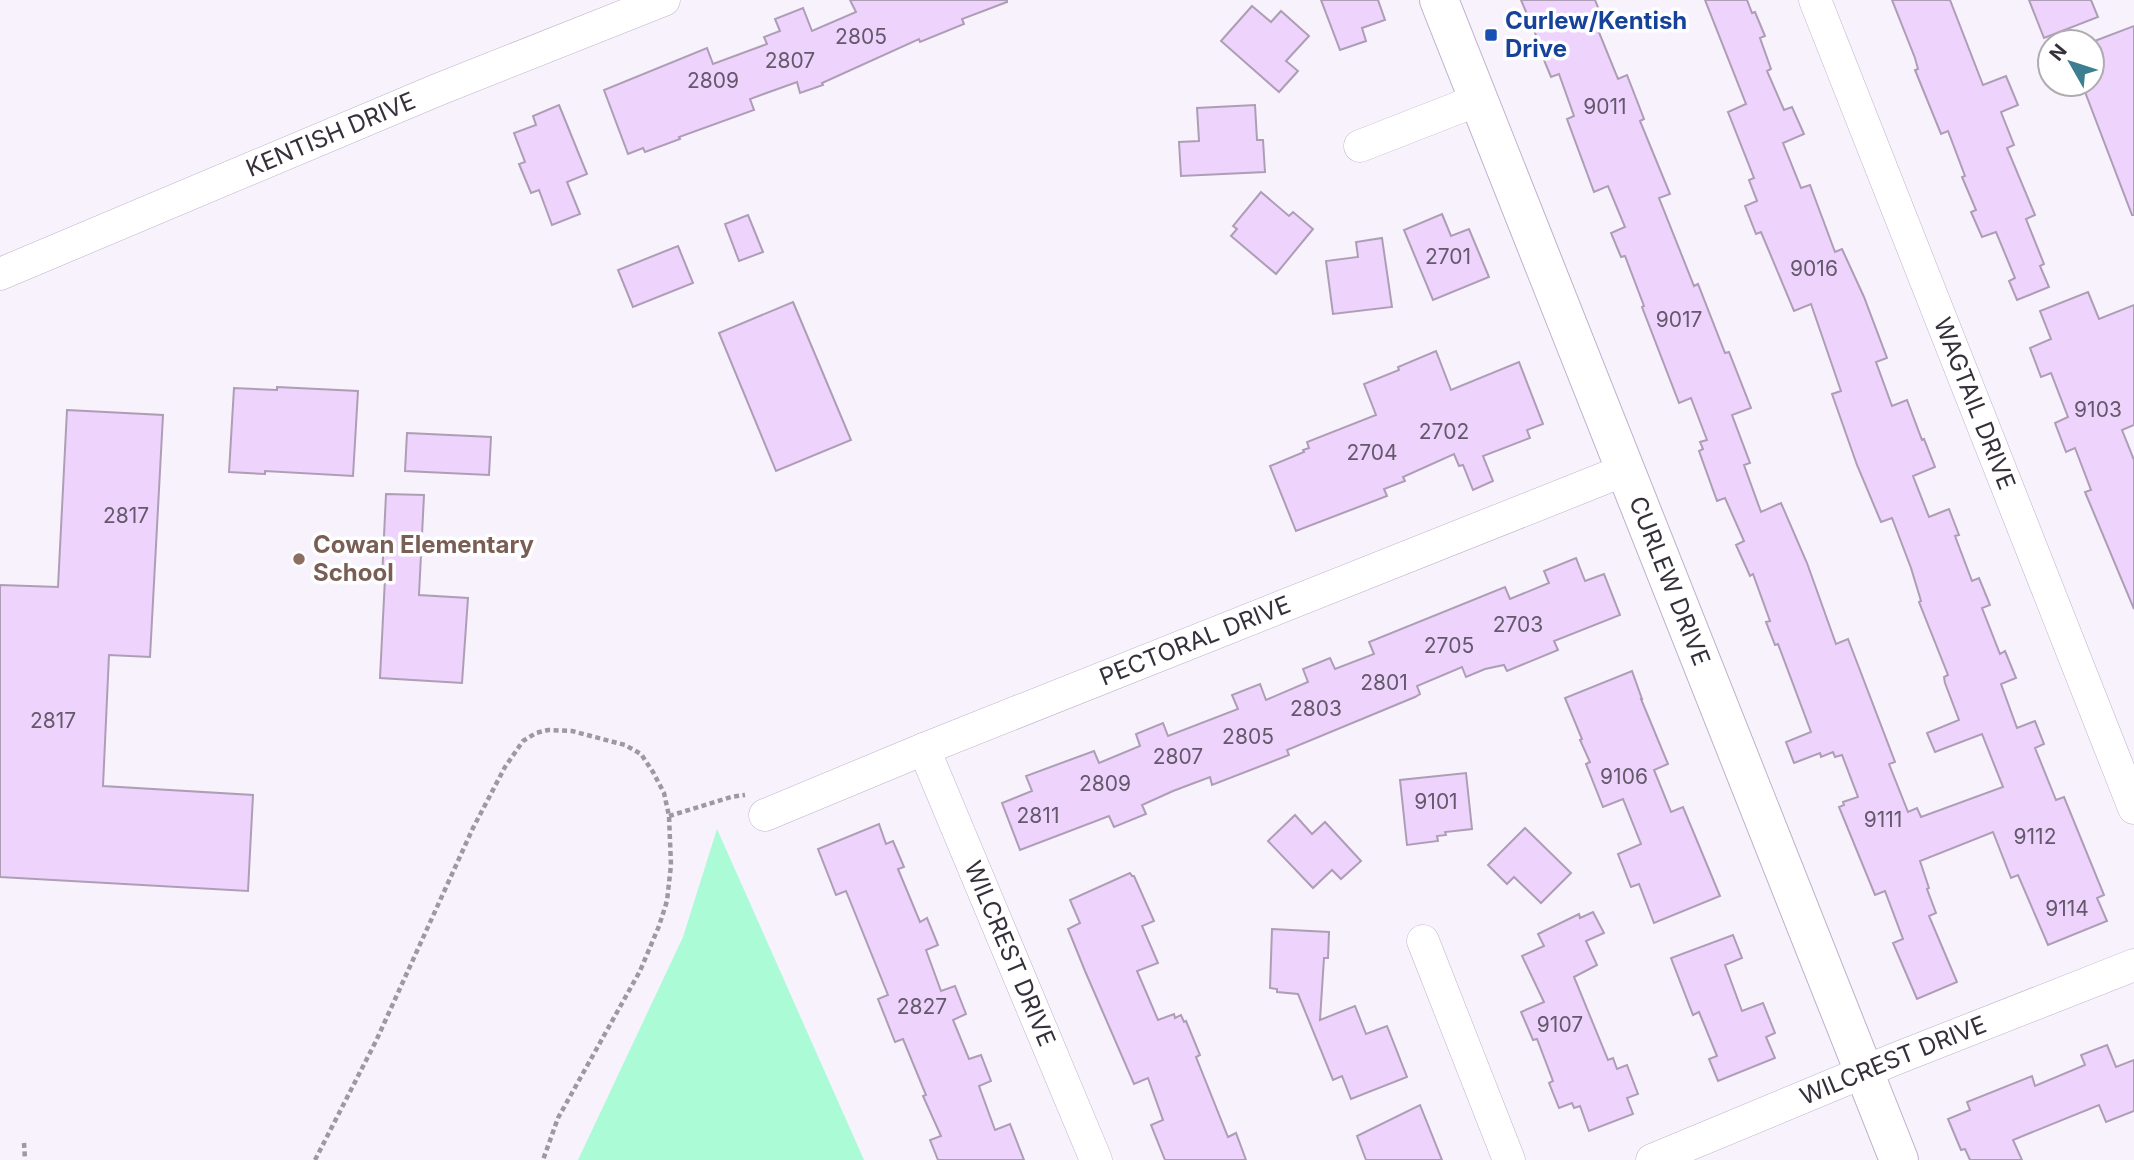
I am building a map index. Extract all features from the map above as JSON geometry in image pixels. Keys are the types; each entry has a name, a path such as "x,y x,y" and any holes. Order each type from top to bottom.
{"street":[{"name":"KENTISH DRIVE","path":"0,274 437,90 625,7 664,0"},
{"name":"CURLEW DRIVE","path":"1439,0 1899,1160"},
{"name":"WAGTAIL DRIVE","path":"1815,0 2134,808"},
{"path":"1360,146 1478,100"},
{"name":"PECTORAL DRIVE","path":"765,815 1625,470"},
{"name":"WILCREST DRIVE","path":"924,749 1096,1160"},
{"path":"1423,942 1509,1160"},
{"name":"WILCREST DRIVE","path":"1652,1160 2134,965"}],"path":[{"path":"315,1160 376,1041 490,794 523,741 548,730 572,731 625,745 641,754 664,793 669,816 671,865 667,901 640,971 558,1118 543,1160"},
{"path":"669,816 743,794 758,800 765,815"},
{"path":"24,1143 25,1160"}],"green space":[{"path":"717,829 864,1160 578,1160 683,937"}],"building":[{"path":"850,0 1007,2 962,19 964,24 920,42 919,39 822,83 823,85 800,93 797,82 750,99 754,110 645,152 643,148 628,154 604,90 707,48 713,64 767,44 764,37 780,31 775,19 803,8 812,31 856,12"},
{"path":"1321,0 1378,0 1385,20 1362,28 1366,41 1340,50"},
{"path":"1521,0 1595,0 1604,22 1596,25 1618,79 1627,75 1644,119 1640,121 1670,194 1659,198 1694,286 1698,284 1725,353 1729,352 1751,408 1732,415 1750,463 1744,465 1761,512 1781,503 1807,563 1836,644 1848,639 1895,762 1889,764 1908,812 1917,808 1921,817 2003,787 1982,734 1935,752 1927,733 1959,720 1945,683 1944,677 1948,675 1919,602 1921,601 1911,568 1892,518 1881,522 1857,465 1832,394 1841,391 1811,304 1794,311 1761,232 1756,234 1745,206 1757,201 1749,180 1754,178 1728,112 1746,104 1705,0 1747,0 1752,13 1755,12 1765,36 1760,38 1771,69 1767,71 1784,110 1792,107 1804,134 1783,143 1801,188 1810,185 1835,252 1842,249 1864,297 1887,358 1876,362 1892,406 1907,400 1922,440 1924,439 1935,467 1913,476 1929,517 1949,509 1959,535 1955,536 1972,581 1979,578 1990,605 1982,608 2000,654 2005,651 2016,678 2001,684 2017,728 2035,721 2044,744 2035,748 2056,800 2064,797 2104,895 2097,898 2107,921 2048,945 2018,875 2011,878 1993,832 1920,861 1936,913 1929,916 1957,982 1917,999 1893,943 1903,939 1885,891 1875,895 1839,807 1844,805 1843,802 1858,797 1842,755 1835,757 1833,752 1821,757 1820,753 1794,763 1786,742 1811,732 1778,644 1775,645 1766,622 1770,621 1753,574 1750,576 1736,545 1744,541 1725,498 1717,501 1699,451 1703,449 1700,442 1707,440 1691,398 1679,403 1625,256 1621,257 1611,233 1625,227 1608,186 1594,192 1567,119 1574,116 1559,74 1551,77"},
{"path":"1892,0 1950,0 1983,85 2006,76 2018,105 2001,112 2014,145 2007,148 2035,215 2026,219 2044,264 2040,266 2049,287 2017,300 2009,281 2015,278 1996,232 1982,237 1971,212 1976,210 1962,177 1965,176 1948,131 1941,134 1915,70 1918,69 1915,58"},
{"path":"2029,0 2091,0 2098,17 2070,28 2040,28"},
{"path":"1252,6 1271,22 1281,11 1309,36 1286,61 1298,71 1279,92 1221,41"},
{"path":"2134,26 2134,215 2087,98 2106,98 2106,37"},
{"path":"559,105 587,174 567,182 580,214 552,225 539,190 531,193 519,164 525,162 514,133 536,125 533,116"},
{"path":"1255,105 1257,140 1263,140 1265,172 1181,176 1179,142 1199,141 1197,108"},
{"path":"1261,192 1289,216 1293,212 1313,229 1276,274 1231,236 1237,229 1233,226"},
{"path":"1442,214 1451,236 1469,229 1489,277 1433,300 1404,230"},
{"path":"748,215 763,252 739,261 725,224"},
{"path":"1382,238 1392,307 1333,314 1326,261 1358,257 1356,242"},
{"path":"678,246 693,283 633,307 618,270"},
{"path":"2088,292 2099,319 2134,305 2134,425 2122,430 2134,460 2134,609 2085,492 2091,490 2075,448 2066,452 2055,423 2068,417 2051,373 2041,377 2030,348 2051,339 2040,311"},
{"path":"793,302 851,440 776,471 719,333"},
{"path":"1436,351 1451,390 1519,362 1543,424 1527,430 1530,438 1483,456 1493,481 1473,490 1463,465 1459,466 1454,454 1403,477 1405,481 1384,489 1387,496 1296,531 1270,466 1304,452 1303,450 1309,448 1307,442 1376,415 1364,384"},
{"path":"277,387 358,391 353,476 265,471 265,474 229,472 234,388 277,390"},
{"path":"67,410 163,415 150,657 109,655 103,786 253,795 248,891 0,877 0,585 58,587"},
{"path":"407,433 491,437 489,475 405,471"},
{"path":"386,494 424,495 419,595 468,598 462,683 380,678"},
{"path":"1576,558 1585,581 1604,574 1620,615 1554,641 1558,650 1507,671 1504,665 1466,677 1462,667 1417,686 1420,694 1415,697 1287,750 1289,755 1212,785 1210,777 1173,791 1142,805 1146,814 1114,827 1109,816 1020,850 1002,803 1032,791 1026,776 1094,751 1099,763 1140,746 1136,734 1163,723 1168,736 1238,709 1232,695 1260,684 1266,700 1308,682 1303,669 1330,658 1335,669 1374,654 1369,642 1505,587 1510,599 1549,583 1544,571"},
{"path":"1632,671 1668,764 1654,770 1671,812 1683,807 1720,896 1654,923 1639,884 1631,887 1618,854 1641,844 1623,799 1603,807 1586,764 1590,762 1580,740 1582,739 1565,698"},
{"path":"1466,773 1472,829 1445,832 1446,835 1437,836 1438,841 1407,845 1400,780"},
{"path":"1295,815 1312,834 1325,822 1361,861 1341,879 1332,870 1313,888 1268,841"},
{"path":"879,824 886,844 893,841 904,867 898,869 920,922 927,918 938,945 926,950 941,991 955,986 966,1014 953,1020 969,1059 981,1055 991,1081 979,1086 995,1130 1010,1124 1024,1160 938,1160 930,1140 941,1136 923,1096 926,1095 903,1039 895,1042 878,999 888,995 846,891 836,895 818,849"},
{"path":"1525,828 1571,873 1541,903 1514,877 1507,884 1488,865"},
{"path":"1130,873 1134,876 1154,921 1142,926 1158,963 1137,971 1158,1020 1174,1014 1175,1018 1181,1015 1184,1022 1186,1021 1200,1055 1196,1057 1228,1137 1236,1133 1246,1160 1165,1160 1151,1125 1163,1120 1148,1078 1134,1084 1068,929 1080,923 1070,900"},
{"path":"1593,912 1604,933 1586,941 1597,965 1574,977 1608,1060 1613,1058 1617,1069 1627,1065 1638,1094 1627,1098 1633,1114 1589,1131 1580,1106 1574,1108 1572,1103 1559,1108 1549,1083 1553,1081 1537,1039 1533,1040 1521,1012 1544,1002 1522,956 1544,946 1538,934 1579,914 1580,918"},
{"path":"1272,929 1329,932 1328,958 1324,958 1320,1020 1355,1006 1366,1034 1387,1026 1407,1077 1351,1099 1342,1076 1333,1080 1298,994 1277,992 1277,989 1270,988"},
{"path":"1733,935 1742,958 1725,965 1742,1011 1763,1003 1775,1033 1766,1037 1775,1058 1718,1081 1709,1059 1717,1056 1699,1012 1693,1015 1671,958"},
{"path":"2107,1045 2116,1067 2134,1060 2134,1111 2106,1122 2099,1105 2013,1140 2022,1160 1970,1160 1965,1149 1961,1150 1948,1119 1970,1110 1967,1102 2032,1076 2035,1086 2085,1065 2081,1055"},
{"path":"1420,1105 1442,1160 1366,1160 1357,1136"}],"place":[{"name":"Curlew/Kentish Drive","path":"1491,35"},
{"name":"Cowan Elementary School","path":"299,559"}]}
